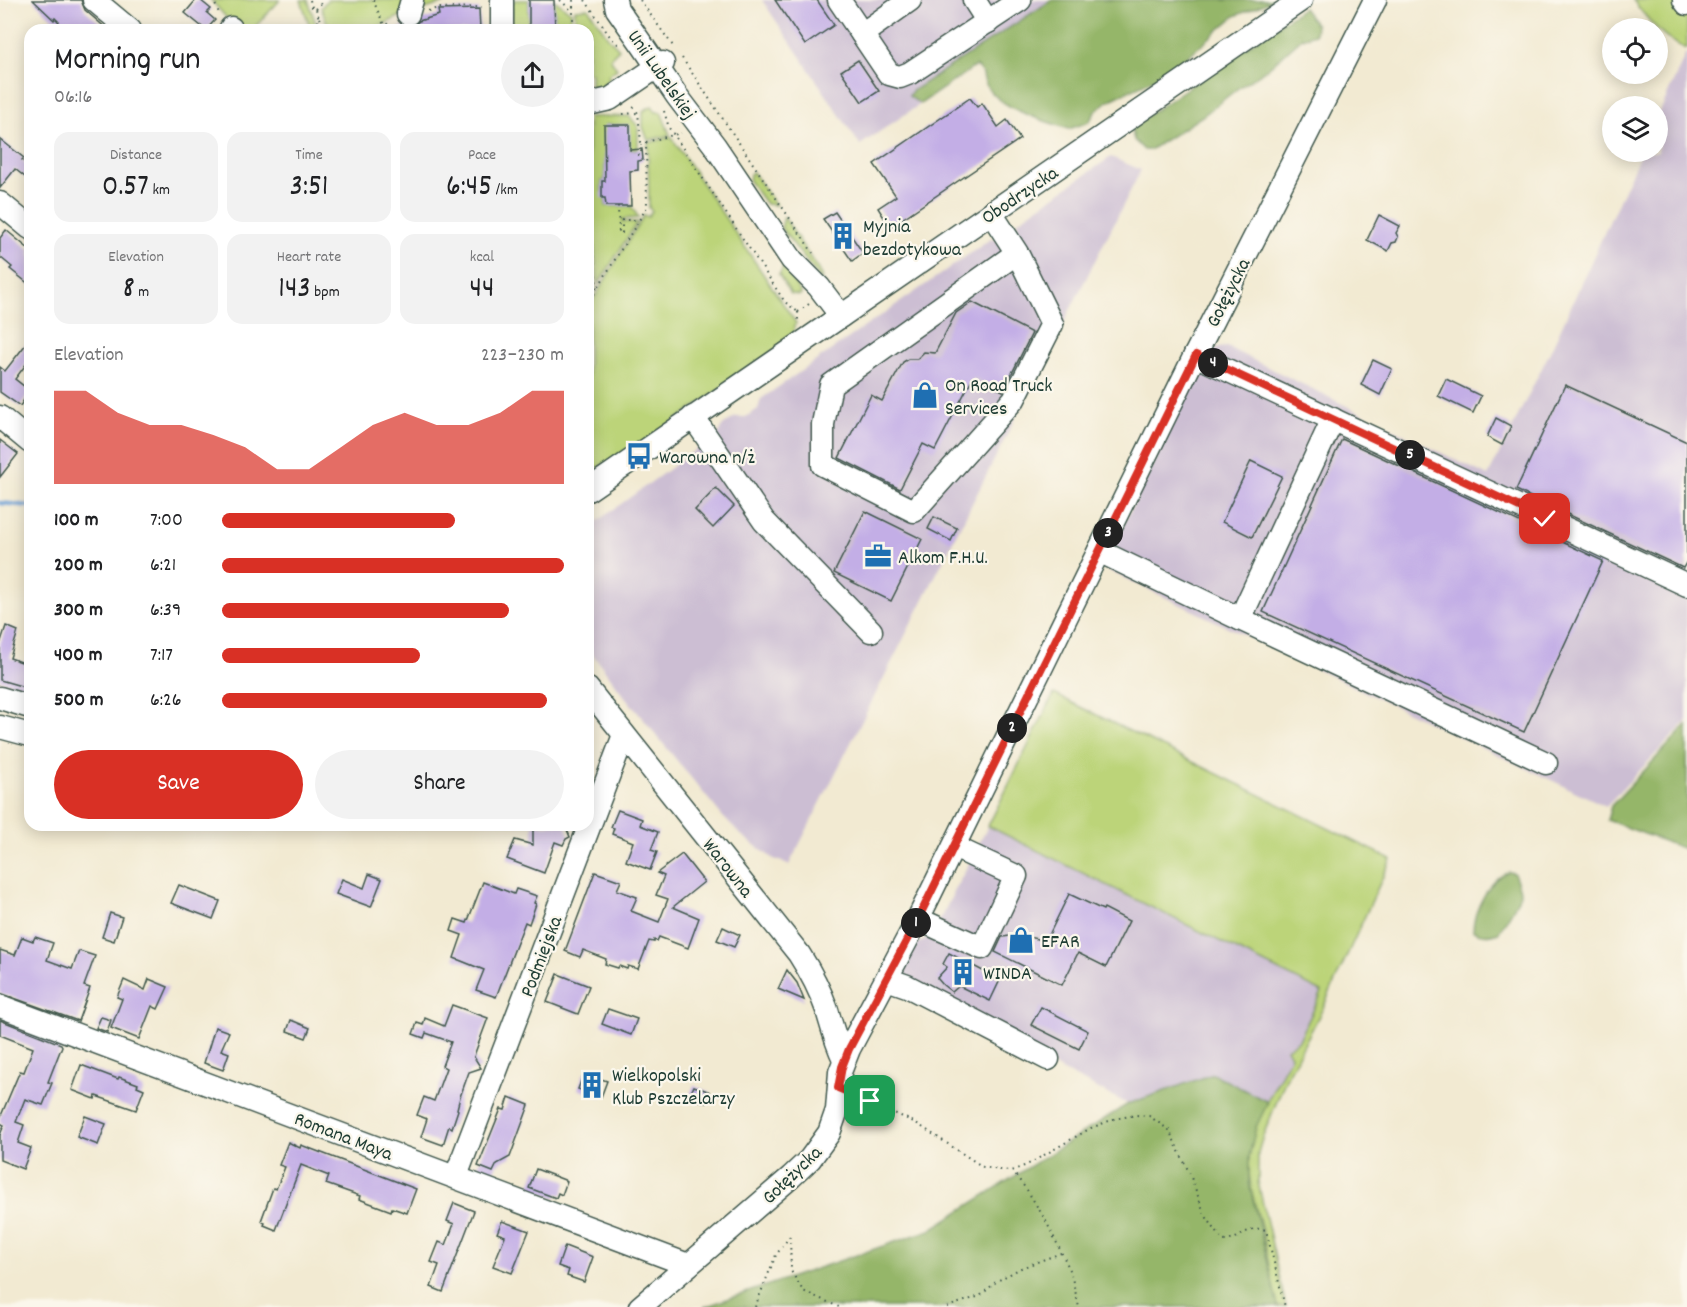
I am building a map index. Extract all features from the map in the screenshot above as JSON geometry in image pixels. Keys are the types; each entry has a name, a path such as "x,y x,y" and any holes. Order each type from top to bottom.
{"street":[{"path":"501,0 502,24"},
{"name":"Unii Lubelskiej","path":"617,0 617,9 668,58 677,96 803,257 834,321"},
{"name":"Unii Lubelskiej","path":"617,0 649,32 678,74 704,118 716,146"},
{"path":"839,0 889,74 900,77 1020,0"},
{"path":"862,34 910,0"},
{"path":"974,0 988,22"},
{"name":"Obodrzycka","path":"594,485 1301,0"},
{"name":"Gołężycka","path":"640,1307 810,1160 823,1142 837,1110 838,1088 844,1059 860,1025 918,919 1196,355 1375,0"},
{"path":"99,2 123,24"},
{"path":"594,103 610,99 668,58"},
{"path":"0,203 24,223"},
{"path":"991,213 1017,254 1052,324 1014,399 914,511 823,465 823,424 831,384 1017,254"},
{"path":"1196,355 1687,585"},
{"path":"0,417 24,437"},
{"path":"693,417 764,521 871,631"},
{"path":"1240,619 1333,419"},
{"path":"1099,551 1546,763"},
{"name":"Warowna","path":"594,697 805,964 827,1010 834,1036 844,1059"},
{"path":"0,698 24,705"},
{"path":"0,727 24,733"},
{"name":"Podmiejska","path":"594,814 624,735"},
{"name":"Podmiejska","path":"456,1176 587,831"},
{"path":"918,919 982,948 1016,876 954,847"},
{"path":"887,979 907,986 1048,1059"},
{"name":"Romana Maya","path":"0,1006 688,1265"}],"path":[{"path":"310,0 322,24"},
{"path":"316,9 324,0"},
{"path":"374,0 397,19"},
{"path":"560,0 573,12"},
{"path":"573,0 573,24"},
{"path":"585,0 611,38 624,50"},
{"path":"640,0 668,58 803,257"},
{"path":"318,24 320,18"},
{"path":"623,91 638,113 641,142 641,155 638,155"},
{"path":"662,104 669,128 785,302 798,312"},
{"path":"641,142 681,133"},
{"path":"594,294 647,207 646,142"},
{"path":"618,206 619,233 622,233 622,220 639,220"},
{"path":"594,260 597,289"},
{"path":"838,1088 916,1123 983,1167 1011,1171 1091,1128 1114,1119 1136,1115 1149,1116 1169,1130 1189,1172 1205,1215 1223,1241 1232,1241 1258,1228 1266,1230 1285,1307"},
{"path":"1011,1171 1027,1190 1070,1270 1079,1307"},
{"path":"755,1307 776,1255 789,1236 790,1271 803,1291 839,1307"},
{"path":"947,1307 980,1296 997,1281 1021,1268 1061,1253"}],"shaded area":[{"path":"762,0 1074,0 860,145"},
{"path":"1687,51 1687,721 1606,806 1103,568 1208,349 1227,347 1488,476 1551,350 1636,162 1668,162 1667,96"},
{"path":"1111,157 1141,170 789,865 772,858 740,834 723,817 594,656 594,524 720,432 721,427 735,417 746,417 758,409 761,399 991,239 1000,241 1017,230 1018,221"},
{"path":"988,826 1322,992 1299,1040 1287,1048 1291,1056 1268,1102 1213,1074 1128,1104 905,990 908,980 902,971 917,943 924,941 928,934 932,935"}],"green space":[{"path":"211,0 280,0 258,24 232,24"},
{"path":"301,0 308,0 316,24 309,24"},
{"path":"327,0 405,0 401,16 384,24 328,24 321,8"},
{"path":"419,0 454,0 416,12"},
{"path":"516,0 529,0 529,24 511,24 512,3"},
{"path":"554,0 571,12 571,24 555,24"},
{"path":"1052,0 1274,0 1235,16 1187,57 1158,77 1108,101 1095,112 1089,122 1069,129 1031,116 1004,103 986,85 983,74 976,66 920,104 909,96 912,91"},
{"path":"1633,0 1680,0 1687,10 1687,49 1668,38 1668,18 1648,18"},
{"path":"588,8 619,49 610,58 617,69 608,75 610,79 604,83 606,87 595,92 594,24 575,24 575,9"},
{"path":"1303,8 1316,25 1315,34 1302,38 1267,69 1204,115 1150,150 1144,150 1134,140 1131,127"},
{"path":"652,106 656,112 661,112 670,135 648,140 643,127 643,111"},
{"path":"629,116 638,126 638,149 630,150 629,125 605,125 605,181 602,181 602,197 605,198 606,206 631,206 639,218 623,219 623,222 637,222 598,285 594,245 594,117"},
{"path":"671,137 796,323 791,340 607,468 604,464 594,468 594,298 644,215 648,217 652,211 649,208 648,143"},
{"path":"753,172 776,205 766,204 749,181 750,174"},
{"path":"784,217 819,271 821,280 781,228"},
{"path":"784,265 800,295 791,294 779,275"},
{"path":"1054,694 1391,859 1322,1010 1285,1081 1258,1153 1258,1182 1286,1307 1278,1307 1251,1189 1249,1158 1259,1118 1291,1056 1287,1048 1299,1040 1322,992 988,826"},
{"path":"1687,725 1687,850 1607,820 1611,806"},
{"path":"1509,872 1514,873 1520,892 1511,913 1499,932 1486,935 1473,931 1479,905 1489,888"},
{"path":"1213,1074 1268,1102 1256,1127 1249,1157 1249,1182 1278,1307 704,1307 930,1230 1128,1104"}],"building":[{"path":"33,0 81,0 85,10 101,24 57,24 59,22 55,18 54,20"},
{"path":"196,0 200,0 211,9 207,13 215,20 211,24 199,24 185,13"},
{"path":"529,0 554,0 555,24 529,24"},
{"path":"775,0 817,0 834,25 805,45"},
{"path":"479,9 480,24 416,24 439,15 438,10"},
{"path":"858,60 879,91 862,102 841,71"},
{"path":"970,98 977,107 982,103 998,127 1007,120 1020,139 890,227 878,208 896,196 874,164"},
{"path":"604,125 630,125 630,150 642,149 643,160 638,161 638,170 630,171 631,206 606,206 605,198 602,198 602,181 605,181"},
{"path":"0,139 24,158 22,160 24,176 15,169 0,188"},
{"name":"Myjnia bezdotykowa","path":"835,212 863,253 852,261 823,219"},
{"path":"1379,215 1400,226 1396,233 1398,237 1396,242 1392,243 1388,251 1367,240"},
{"path":"6,230 24,245 24,280 0,257 0,238"},
{"name":"On Road Truck Services","path":"972,302 1032,333 1003,391 973,377 935,450 923,444 900,489 839,458 871,395 882,401 903,362 908,359 917,359 924,352 935,353 956,313"},
{"path":"24,347 24,367 15,379 24,386 24,400 20,406 0,392 0,367 5,371"},
{"path":"1373,360 1392,369 1380,395 1361,385"},
{"path":"1446,379 1481,396 1473,413 1438,396"},
{"path":"1565,385 1687,442 1687,561 1683,568 1516,490"},
{"path":"1496,418 1511,426 1502,445 1487,437"},
{"path":"1342,439 1603,561 1524,732 1263,612"},
{"path":"0,440 18,454 0,477"},
{"path":"1251,461 1282,476 1252,537 1222,522"},
{"path":"716,488 734,506 713,528 695,510"},
{"name":"Alkom F.H.U.","path":"865,511 922,539 891,601 834,573"},
{"path":"934,517 957,528 951,541 928,529"},
{"path":"6,626 18,631 10,658 24,663 24,687 0,680 0,644"},
{"path":"618,810 642,819 640,825 658,832 651,850 657,852 650,870 626,861 633,842 612,834 614,828 611,827"},
{"path":"533,831 568,831 570,837 563,845 555,842 544,873 507,859 515,840 533,845"},
{"path":"682,854 704,882 673,907 699,918 688,948 659,937 657,941 649,941 638,969 628,966 627,969 619,966 618,968 605,964 606,959 583,950 580,957 565,951 595,872 621,881 617,890 637,897 631,911 659,922 668,899 656,895 664,876 657,873"},
{"path":"369,874 382,879 371,907 336,894 342,879 364,888"},
{"path":"483,882 514,894 516,889 537,896 529,924 525,922 496,997 476,990 484,970 454,958 462,935 451,931 455,919 467,923"},
{"path":"179,885 220,901 213,919 171,903"},
{"name":"EFAR","path":"1069,894 1129,921 1106,967 1078,953 1062,985 995,952 1002,937 1019,935 1046,941"},
{"path":"110,913 122,917 114,941 102,937"},
{"path":"723,927 740,935 734,947 717,940"},
{"path":"22,937 33,941 35,937 53,943 47,960 72,969 79,951 95,956 84,986 90,988 78,1021 0,993 0,950 15,955"},
{"name":"WINDA","path":"949,953 1000,980 990,1001 959,986 952,992 937,978 947,967 943,964"},
{"path":"787,970 797,983 804,1000 778,989"},
{"path":"558,974 589,986 578,1014 547,1002"},
{"path":"149,979 168,987 158,1009 152,1006 139,1039 111,1028 122,999 117,997 124,980 145,990"},
{"path":"452,1005 488,1018 474,1057 481,1068 469,1072 452,1128 449,1126 443,1145 421,1137 427,1119 417,1115 424,1097 434,1101 446,1068 442,1066 451,1042 426,1033 424,1038 413,1034 417,1023 423,1025 425,1018 444,1026"},
{"path":"1041,1007 1088,1031 1079,1049 1031,1025"},
{"path":"608,1009 637,1019 631,1035 602,1024"},
{"path":"101,1017 111,1020 107,1032 96,1028"},
{"path":"0,1020 62,1046 48,1082 52,1083 43,1105 25,1099 16,1122 24,1125 18,1143 31,1148 23,1169 0,1160 0,1135 4,1125 0,1123 0,1118 20,1071 24,1072 33,1048 0,1035"},
{"path":"291,1020 310,1028 306,1038 287,1031"},
{"path":"215,1027 229,1032 221,1050 229,1053 223,1070 204,1063"},
{"path":"81,1065 138,1084 137,1086 144,1089 136,1110 72,1090"},
{"name":"Wielkopolski Klub Pszczelarzy","path":"584,1073 607,1081 601,1097 578,1089"},
{"path":"694,1086 710,1092 706,1103 689,1097"},
{"path":"509,1097 529,1105 510,1157 497,1164 493,1172 478,1166 501,1109 505,1110"},
{"path":"85,1116 106,1124 98,1145 77,1137"},
{"path":"288,1142 416,1189 407,1213 392,1208 391,1211 359,1199 360,1196 326,1184 329,1176 301,1165 276,1230 264,1225 265,1223 261,1221 273,1188 276,1189 285,1167 279,1165"},
{"path":"536,1169 567,1181 562,1195 558,1193 556,1198 529,1188"},
{"path":"454,1203 474,1211 443,1292 431,1287 439,1265 431,1262 439,1242 446,1245 454,1224 447,1221"},
{"path":"502,1221 529,1231 512,1273 493,1266 505,1236 497,1233"},
{"path":"565,1246 593,1257 584,1282 567,1276 569,1270 558,1266"}],"waterway":[{"path":"0,503 24,505"}],"place":[{"name":"Myjnia bezdotykowa","path":"843,236"},
{"name":"On Road Truck Services","path":"925,395"},
{"name":"Warowna n/ż","path":"639,456"},
{"name":"Alkom F.H.U.","path":"878,556"},
{"name":"EFAR","path":"1021,940"},
{"name":"WINDA","path":"963,972"},
{"name":"Wielkopolski Klub Pszczelarzy","path":"592,1085"}],"route":[{"path":"870,1101 838,1088 842,1067 849,1049 918,919 1196,355 1545,519"}]}
